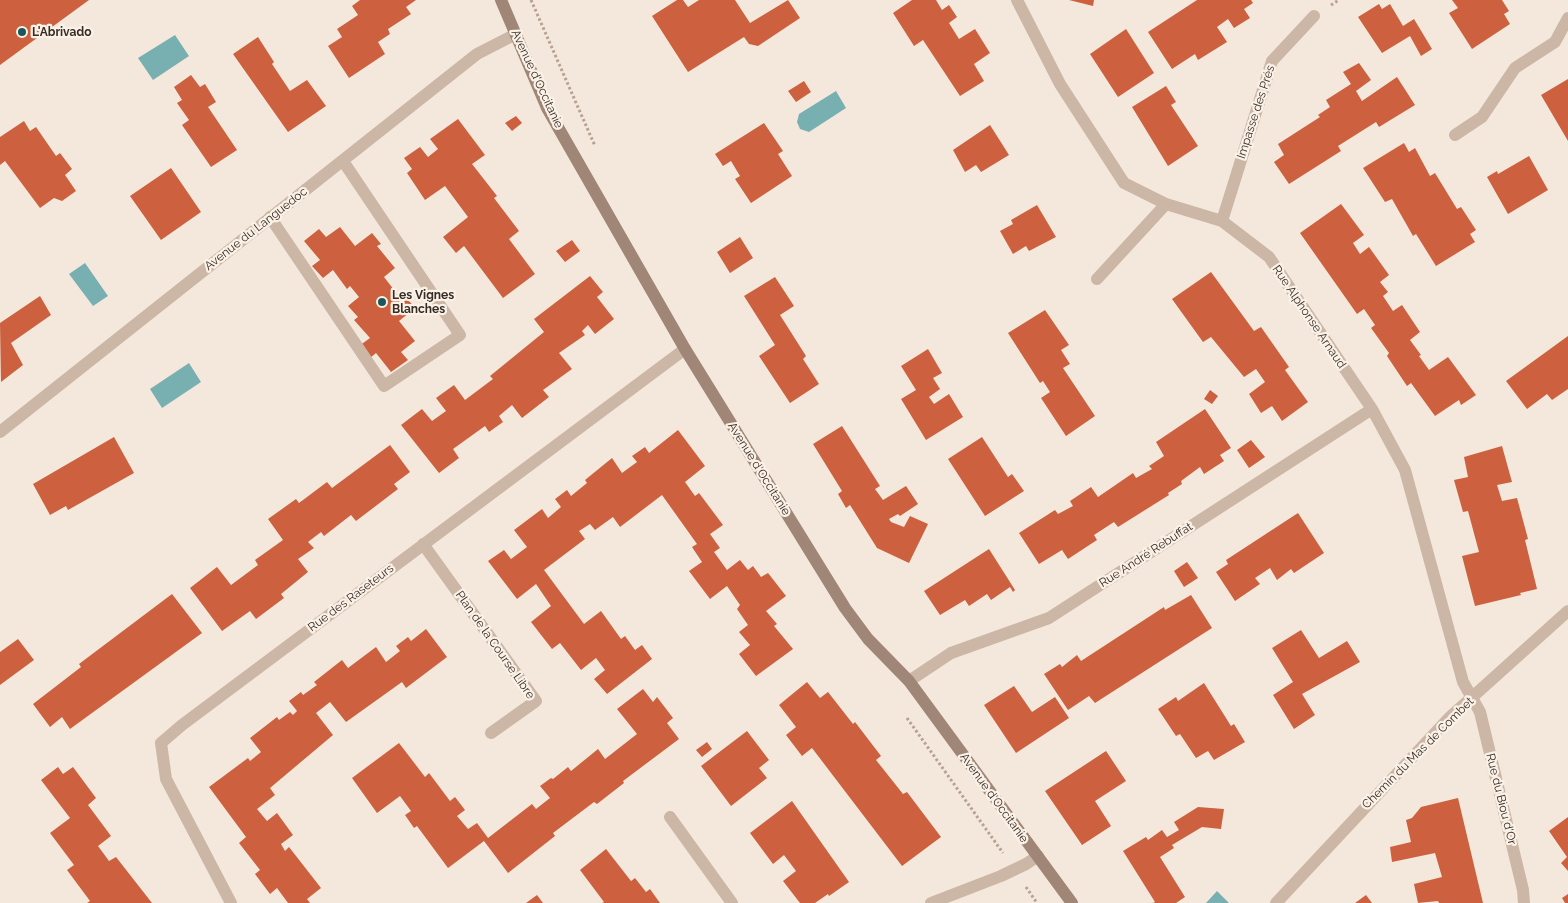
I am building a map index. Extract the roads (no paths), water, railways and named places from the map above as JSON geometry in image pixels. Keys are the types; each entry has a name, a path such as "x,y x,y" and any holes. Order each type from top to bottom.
{"street":[{"name":"Avenue d'Occitanie","path":"502,0 548,108 684,349 845,608 868,640 909,681 1072,903"},
{"name":"Rue Alphonse Arnaud","path":"1017,0 1060,84 1124,183 1166,204 1222,221 1269,257 1372,408 1405,470 1463,682 1472,698"},
{"name":"Impasse des Prés","path":"1222,221 1272,61 1314,16"},
{"path":"1456,135 1482,117 1515,68 1555,42 1568,18"},
{"name":"Avenue du Languedoc","path":"0,432 477,54 516,34"},
{"path":"270,218 384,386 460,335 343,160"},
{"path":"1097,279 1166,204"},
{"name":"Rue des Raseteurs","path":"231,903 166,779 161,743 684,349"},
{"name":"Rue André Rebuffat","path":"909,681 951,653 1049,618 1372,408"},
{"name":"Plan de la Course Libre","path":"423,544 536,701 491,733"},
{"name":"Chemin du Mas de Combet","path":"1276,903 1404,764 1472,698 1568,611"},
{"name":"Rue du Biou d'Or","path":"1472,698 1480,712 1523,890 1524,903"},
{"path":"670,817 732,903"},
{"path":"931,903 1001,876 1038,856"}],"water":[{"path":"175,35 189,56 153,80 138,58"},
{"path":"836,91 846,108 809,132 800,129 797,122 799,114"},
{"path":"85,263 108,296 93,306 69,274"},
{"path":"189,363 201,382 162,408 150,389"},
{"path":"1217,891 1229,903 1206,903"}],"place":[{"name":"L'Abrivado","path":"22,32"},
{"name":"Les Vignes Blanches","path":"382,302"}]}
